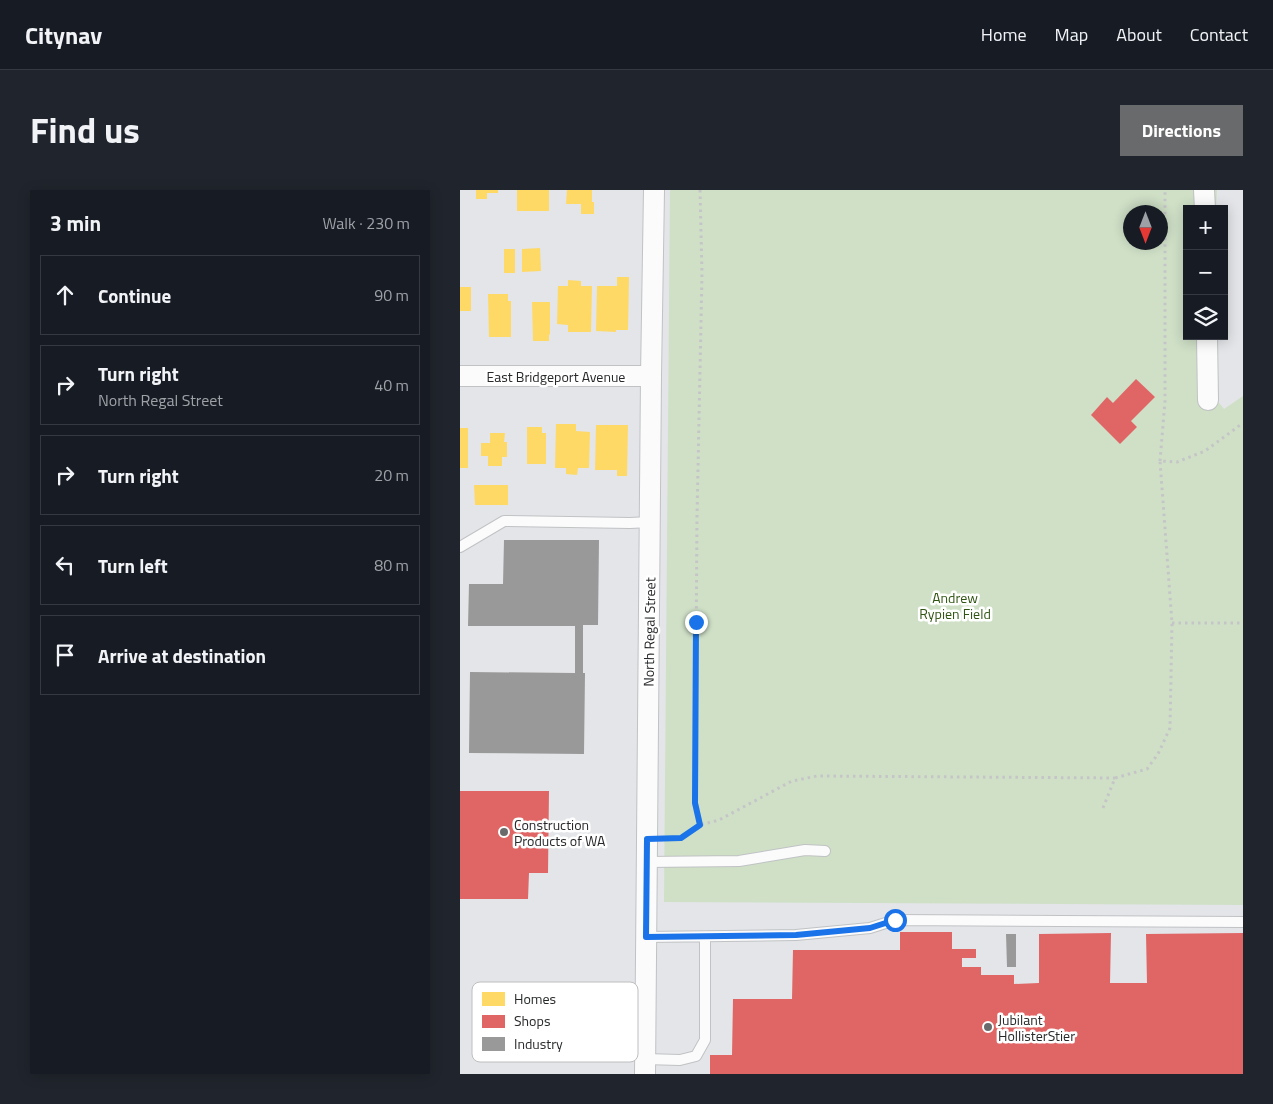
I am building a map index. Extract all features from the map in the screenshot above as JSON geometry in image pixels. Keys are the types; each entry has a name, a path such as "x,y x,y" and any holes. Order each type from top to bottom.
{"street":[{"name":"North Regal Street","path":"645,1067 654,190"},
{"path":"1204,190 1205,205"},
{"path":"1207,340 1208,400"},
{"name":"East Bridgeport Avenue","path":"460,376 651,376"}],"lane":[{"path":"460,547 504,521 650,522"},
{"path":"647,862 739,861 805,850 825,850"},
{"path":"646,937 796,935 870,928 895,920 1243,922"},
{"path":"645,1067 696,1056 705,1040 705,937"}],"path":[{"path":"700,190 702,273 697,517 695,794 700,825"},
{"path":"647,839 681,838 700,825 719,820 792,781 817,776 1115,778 1147,769 1158,754 1170,728 1172,623 1160,461 1165,401 1165,190"},
{"path":"1160,461 1177,462 1205,451 1243,423"},
{"path":"1172,623 1243,623"},
{"path":"1103,808 1115,778"}],"green space":[{"name":"Andrew Rypien Field","path":"670,190 1217,190 1216,205 1183,205 1183,340 1216,340 1215,398 1224,409 1243,396 1243,905 664,902"}],"building: Homes":[{"path":"476,190 498,190 498,193 487,193 487,199 476,199"},
{"path":"517,190 549,190 549,211 517,211"},
{"path":"567,190 592,190 594,214 581,214 581,204 566,204"},
{"path":"540,248 541,271 522,272 522,249"},
{"path":"504,249 515,249 515,273 504,273"},
{"path":"617,277 629,277 628,330 616,330 616,332 596,331 597,286 617,286"},
{"path":"568,280 581,281 581,286 592,286 591,332 568,332 568,325 557,324 558,286 568,286"},
{"path":"460,287 471,287 471,311 460,311"},
{"path":"488,294 508,294 508,301 511,301 511,337 489,337"},
{"path":"532,302 550,302 549,341 533,341"},
{"path":"556,424 576,424 576,431 590,432 589,468 578,468 577,475 566,474 566,468 555,468"},
{"path":"596,425 628,425 627,476 617,476 617,470 595,470"},
{"path":"527,427 542,427 542,433 546,433 546,464 527,464"},
{"path":"460,428 468,428 468,468 460,468"},
{"path":"490,433 505,433 504,442 507,442 507,457 502,457 502,466 488,466 488,456 481,456 481,443 490,443"},
{"path":"474,485 508,485 508,505 475,505"}],"building: Shops":[{"path":"1136,379 1155,397 1131,421 1137,427 1120,444 1091,415 1107,397 1113,403"},
{"name":"Construction Products of WA","path":"460,791 549,791 548,873 529,873 528,899 460,899"},
{"name":"Jubilant HollisterStier","path":"900,932 952,932 952,949 976,949 976,958 962,958 962,967 981,967 981,975 1014,975 1014,984 1039,983 1039,934 1111,933 1110,983 1147,983 1146,934 1243,933 1243,1074 710,1074 710,1055 732,1055 733,999 792,999 793,950 900,950"}],"building: Industry":[{"path":"504,540 599,540 598,625 583,625 583,673 585,673 584,754 469,753 470,672 575,673 575,626 468,626 469,584 503,584"},
{"path":"1006,934 1016,934 1016,967 1007,967"}],"place":[{"name":"Construction Products of WA","path":"504,832"},
{"name":"Jubilant HollisterStier","path":"988,1027"}],"route":[{"path":"696,622 695,803 700,825 681,838 647,839 646,937 796,935 870,928 895,920"}]}
